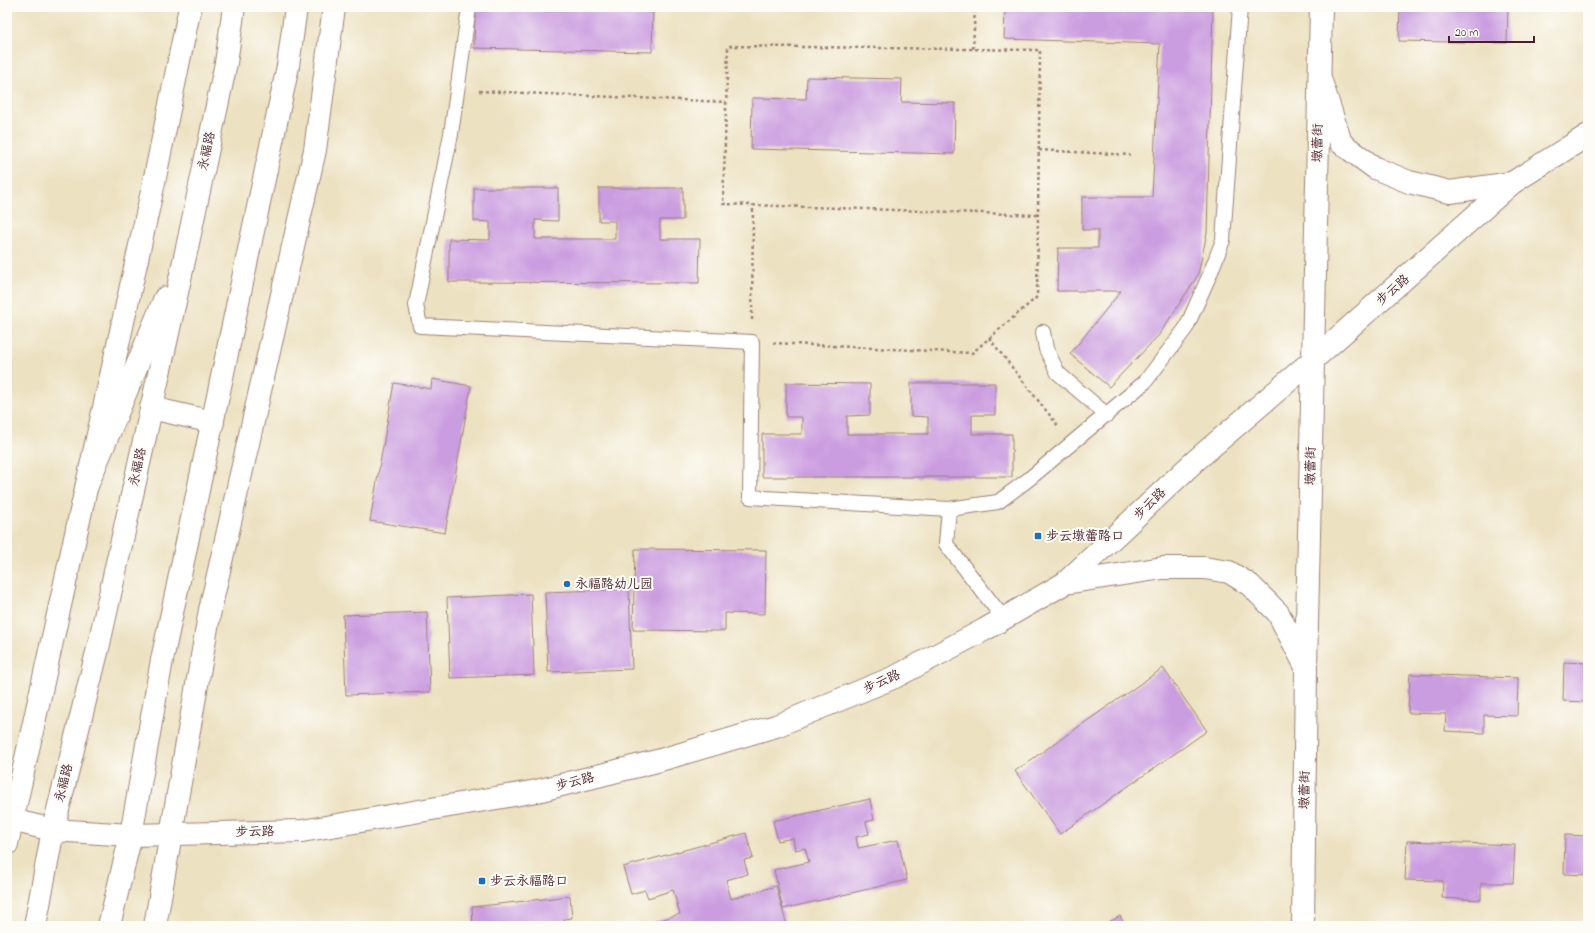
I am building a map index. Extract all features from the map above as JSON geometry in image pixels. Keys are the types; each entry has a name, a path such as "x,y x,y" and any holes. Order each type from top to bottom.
{"street":[{"path":"7,844 10,819 86,488 190,7"},
{"name":"永福路","path":"35,926 53,830 99,644 188,243 226,63 234,7"},
{"path":"109,926 131,835 162,660 288,66 296,7"},
{"path":"155,926 210,610 315,150 334,7"},
{"name":"墩蕾街","path":"1303,926 1306,667 1321,7"},
{"path":"1320,78 1341,143 1375,168 1409,182 1450,192 1512,183"},
{"name":"步云路","path":"10,819 53,830 131,835 302,831 537,791 657,761 776,726 888,680 1004,619 1065,582 1195,461 1314,359 1512,183 1588,135"},
{"path":"86,488 188,243"},
{"path":"151,408 213,422"},
{"path":"1065,582 1163,568 1204,568 1230,572 1250,586 1278,612 1306,667"}],"lane":[{"path":"469,7 451,134 416,304 420,326 752,342 750,498 949,508 998,502 1029,479 1145,382 1186,328 1223,240 1240,7"},
{"path":"1043,332 1046,349 1058,373 1107,415"},
{"path":"949,508 946,544 1004,619"}],"path":[{"path":"973,49 975,7"},
{"path":"753,205 752,342 972,353 1037,297 1039,150 1040,50 728,46 723,204 753,205 1038,215"},
{"path":"457,90 726,102"},
{"path":"1039,150 1130,154"},
{"path":"989,338 1072,443"}],"building":[{"path":"475,7 653,7 652,52 474,48"},
{"path":"1005,7 1213,7 1207,233 1198,275 1159,335 1109,387 1070,354 1121,291 1057,291 1058,248 1098,248 1098,230 1082,230 1082,197 1152,197 1160,44 1004,39"},
{"path":"1400,7 1508,7 1507,43 1399,41"},
{"path":"807,77 902,79 901,102 955,103 954,154 751,149 752,98 806,99"},
{"path":"474,188 558,188 558,221 535,220 535,239 615,239 615,221 599,221 599,188 683,188 683,220 660,220 660,239 700,239 699,283 449,282 449,239 490,240 490,222 474,221"},
{"path":"432,379 471,386 445,533 370,521 394,383 431,389"},
{"path":"786,383 870,384 870,415 847,416 847,434 928,434 928,417 911,416 911,383 995,383 995,415 972,415 972,434 1012,434 1012,477 762,477 762,434 802,434 802,417 786,417"},
{"path":"635,549 766,550 765,614 725,613 725,631 633,630"},
{"path":"629,589 632,669 548,672 545,592"},
{"path":"531,594 534,675 450,678 447,598"},
{"path":"427,612 430,692 346,695 343,615"},
{"path":"1564,662 1588,663 1588,702 1563,701"},
{"path":"1163,668 1207,731 1060,834 1015,771"},
{"path":"1410,674 1518,678 1517,716 1484,715 1484,733 1445,731 1446,714 1408,713"},
{"path":"870,799 874,820 866,822 869,834 856,837 858,848 898,840 907,880 783,909 774,870 809,862 805,848 795,850 793,838 778,841 773,821"},
{"path":"746,833 753,858 744,860 748,874 726,880 731,899 776,886 787,926 639,926 680,914 673,890 648,898 645,890 631,894 623,867"},
{"path":"1565,835 1588,836 1588,875 1564,874"},
{"path":"1407,841 1515,845 1513,883 1481,883 1481,900 1442,898 1443,881 1405,880"},
{"path":"570,896 572,918 564,919 565,926 473,926 472,907"},
{"path":"1120,916 1125,926 1102,926"}],"place":[{"name":"步云墩蕾路口","path":"1038,536"},
{"name":"永福路幼儿园","path":"567,584"},
{"name":"步云永福路口","path":"482,881"}]}
